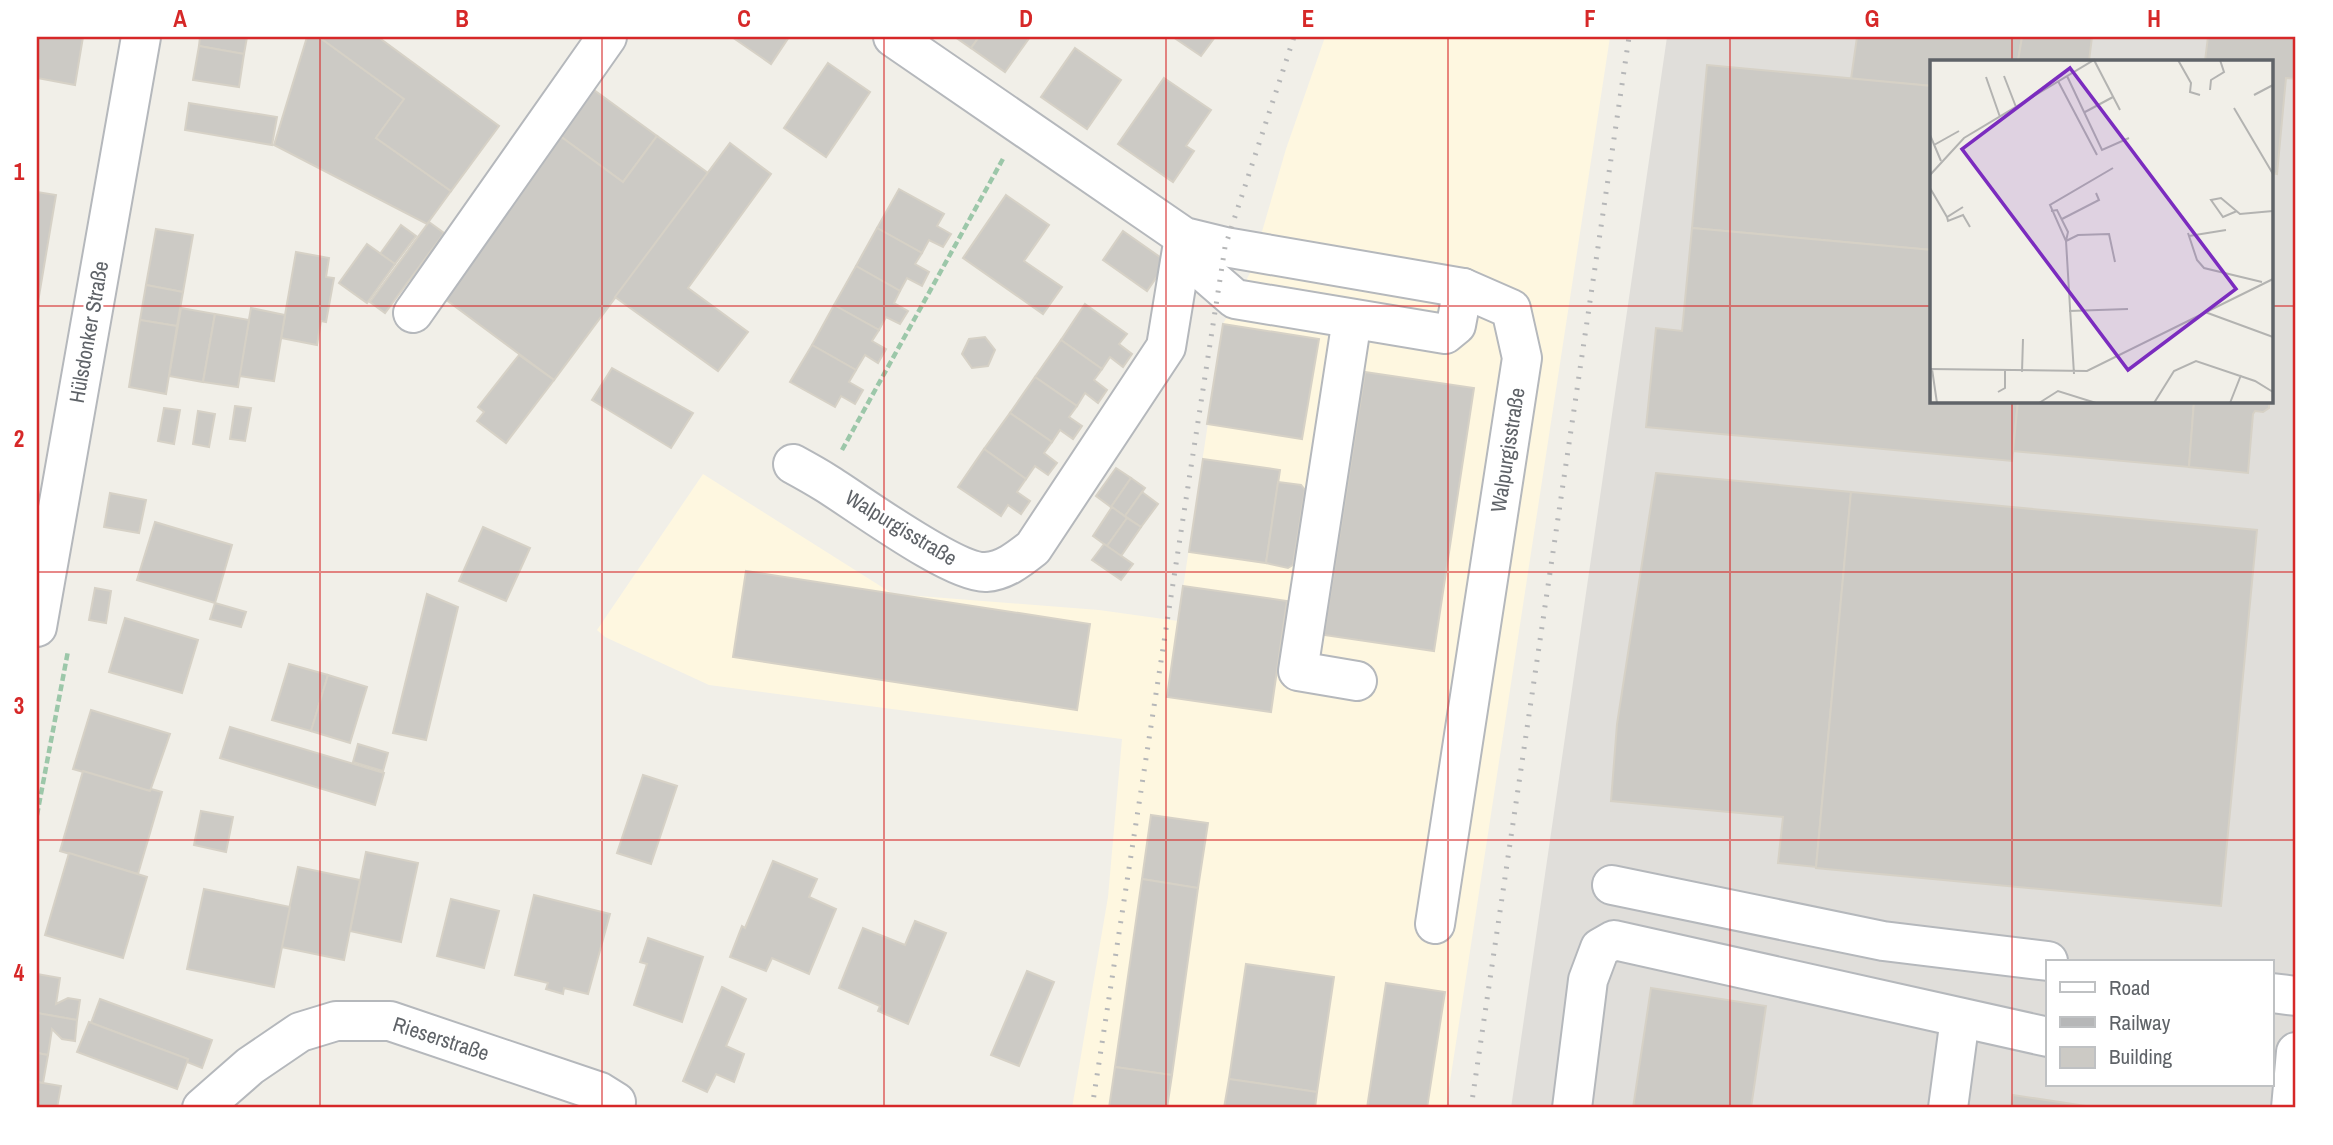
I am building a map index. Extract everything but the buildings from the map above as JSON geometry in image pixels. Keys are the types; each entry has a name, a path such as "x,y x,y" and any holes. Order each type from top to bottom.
{"street":[{"name":"Hülsdonker Straße","path":"37,627 141,37"},
{"path":"414,313 607,37"},
{"name":"Walpurgisstraße","path":"893,37 1184,237 1225,247 1463,288 1511,309 1522,358 1436,924"},
{"path":"1184,237 1205,273 1235,299 1445,334 1456,325 1463,288"},
{"name":"Walpurgisstraße","path":"809,473 922,546 957,564 985,573 1012,565 1033,548 1166,347 1184,237"},
{"path":"1352,319 1298,671 1357,681"},
{"path":"1612,885 1883,941 2046,961"},
{"path":"1572,1108 1588,980 1600,948 1614,940 2046,1037"},
{"path":"2274,993 2296,996"},
{"path":"1948,1108 1960,1018"},
{"name":"Rieserstraße","path":"202,1108 250,1066 300,1032 336,1021 390,1021 603,1101"}],"path":[{"path":"809,473 1004,156 1024,128"}],"shaded area":[{"path":"1325,37 1610,37 1446,1108 1072,1108 1108,897 1122,739 709,685 605,637 597,630 703,474 893,594 1099,610 1178,621 1223,324 1250,273 1286,149"},
{"path":"1667,37 2296,37 2296,1108 1511,1108"}],"railway":[{"path":"1092,1108 1225,247 1294,37"},
{"path":"1471,1108 1629,37"}]}
